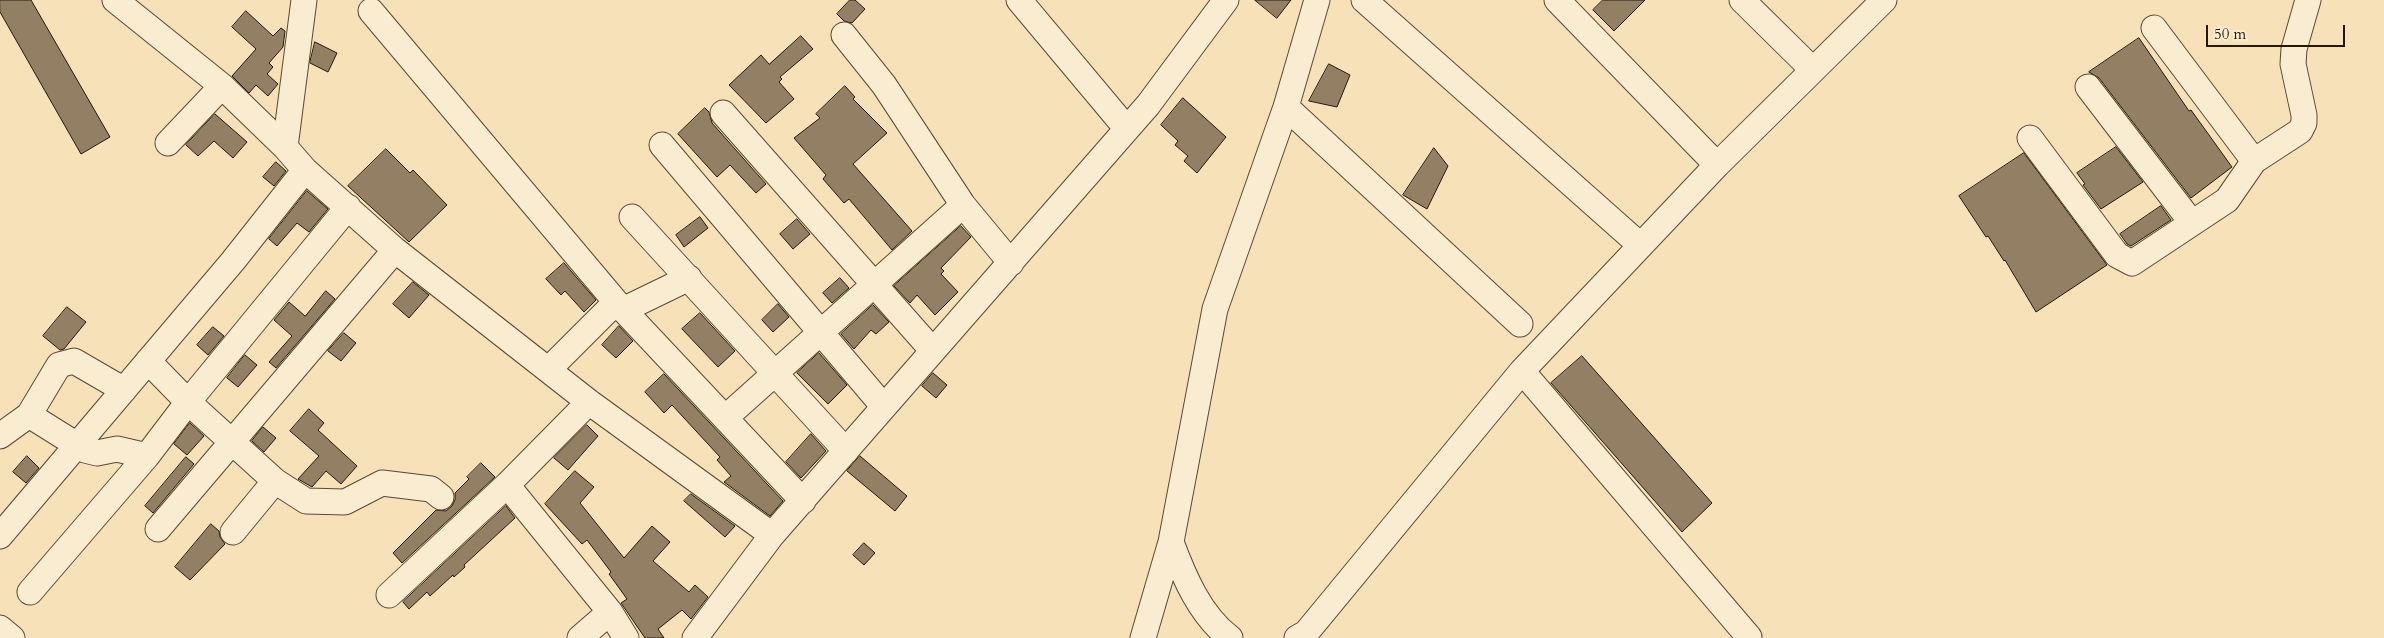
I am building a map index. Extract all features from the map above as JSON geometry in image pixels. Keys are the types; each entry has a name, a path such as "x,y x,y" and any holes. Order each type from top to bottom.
{"street":[{"path":"114,0 222,86 285,147 305,170 395,250 589,402 772,535"},
{"path":"285,147 304,0"},
{"path":"1019,0 1127,129"},
{"path":"1143,638 1171,542 1215,309 1286,107 1318,0"},
{"path":"1364,0 1640,246"},
{"path":"1557,0 1717,165"},
{"path":"1742,0 1813,70"},
{"path":"1306,636 1522,370 1717,165 1884,0"},
{"path":"2030,138 2117,255 2132,263 2227,200 2254,161 2300,131 2304,123 2304,115 2293,64 2294,49 2308,0"},
{"path":"695,638 772,535 1148,105 1216,4"},
{"path":"371,11 620,306 803,501"},
{"path":"2154,28 2254,161"},
{"path":"844,35 884,85 963,205 1011,263"},
{"path":"168,144 222,86"},
{"path":"2088,87 2192,223"},
{"path":"1286,107 1520,324"},
{"path":"723,113 933,351"},
{"path":"662,145 884,407"},
{"path":"0,536 233,261 305,170"},
{"path":"725,418 774,372 963,205"},
{"path":"30,592 147,456 188,402 348,207"},
{"path":"632,217 846,451"},
{"path":"158,529 395,250"},
{"path":"548,370 620,306 689,278"},
{"path":"0,436 30,415 59,365 67,362 74,362 124,390"},
{"path":"148,362 188,402 275,481 306,501 345,502 382,483 430,489 441,497"},
{"path":"1522,370 1749,637"},
{"path":"389,595 507,485 589,402"},
{"path":"30,415 77,446 97,453 117,449 147,456"},
{"path":"233,532 275,481"},
{"path":"507,485 610,612 626,638"},
{"path":"1171,542 1191,589 1220,631 1230,638"},
{"path":"580,638 610,612"},
{"path":"0,628 12,638"}],"building":[{"path":"0,0 31,0 110,137 81,154 0,12"},
{"path":"850,0 855,0 865,9 852,23 844,21 837,14"},
{"path":"1255,0 1291,0 1277,18"},
{"path":"1603,0 1645,0 1614,31 1593,10"},
{"path":"246,11 273,36 281,28 285,31 283,47 269,63 273,67 267,74 278,84 268,96 256,85 249,93 232,76 256,49 232,27"},
{"path":"801,36 813,49 780,77 782,79 779,82 794,99 766,123 729,85 761,55 769,64"},
{"path":"2139,38 2189,111 2191,110 2232,167 2191,198 2099,78 2089,72"},
{"path":"315,42 337,53 328,72 310,63"},
{"path":"1329,64 1350,75 1337,107 1309,101"},
{"path":"845,86 855,97 853,99 887,133 853,164 912,231 892,250 849,199 844,203 823,179 826,175 794,138 820,118 816,114"},
{"path":"1183,98 1226,137 1197,173 1184,161 1188,156 1175,145 1178,141 1161,125"},
{"path":"705,108 709,112 712,123 766,184 756,193 730,165 717,177 678,134"},
{"path":"215,114 247,142 233,158 214,141 198,156 186,145"},
{"path":"2116,147 2143,182 2101,209 2083,185 2085,184 2077,173"},
{"path":"1434,148 1448,166 1427,209 1403,195"},
{"path":"386,149 410,173 413,170 447,205 409,242 348,186"},
{"path":"2024,153 2107,265 2036,312 2005,260 1988,236 1986,237 1959,196"},
{"path":"276,162 286,171 274,186 263,177"},
{"path":"307,191 328,209 309,232 297,223 277,246 269,239"},
{"path":"2161,206 2171,220 2131,246 2127,244 2120,234"},
{"path":"700,217 708,228 684,247 676,235"},
{"path":"797,219 810,234 793,249 780,234"},
{"path":"961,226 971,237 941,268 944,271 941,274 958,292 935,315 917,295 910,303 894,286"},
{"path":"564,263 596,300 584,312 565,291 561,295 546,279"},
{"path":"840,278 849,288 832,303 823,293"},
{"path":"413,282 429,295 409,318 393,304"},
{"path":"326,291 335,299 276,368 269,362 292,336 274,320 289,302 305,316"},
{"path":"778,304 789,317 773,332 762,320"},
{"path":"873,305 889,322 876,334 871,330 854,349 841,334"},
{"path":"67,307 86,322 64,349 60,350 43,336"},
{"path":"700,313 735,351 718,367 682,329"},
{"path":"619,326 633,341 616,358 602,345"},
{"path":"213,327 224,336 208,355 197,345"},
{"path":"344,333 356,343 341,361 328,351"},
{"path":"819,353 847,385 828,404 797,373"},
{"path":"245,355 257,365 238,387 227,378"},
{"path":"1582,356 1712,503 1682,532 1551,383"},
{"path":"933,373 947,385 936,398 922,386"},
{"path":"664,374 783,501 770,516 724,482 731,476 717,460 720,457 672,405 664,413 645,392"},
{"path":"309,409 324,423 318,430 357,466 341,484 326,471 312,487 298,479 319,456 290,431"},
{"path":"190,423 204,436 187,455 174,444"},
{"path":"587,425 598,436 568,470 554,458"},
{"path":"263,427 276,438 264,452 252,441"},
{"path":"811,434 826,451 801,478 786,462"},
{"path":"27,456 39,468 26,483 13,472"},
{"path":"860,456 907,496 895,511 847,471"},
{"path":"186,457 194,464 153,513 145,506"},
{"path":"481,463 495,477 402,563 393,553 436,510 446,511 452,506 455,500 455,493"},
{"path":"575,471 594,487 580,503 624,558 652,526 670,542 653,561 689,592 695,585 708,597 691,619 682,610 658,629 664,638 645,638 621,603 627,599 609,574 611,572 587,540 582,544 545,504"},
{"path":"691,494 735,526 725,537 684,501"},
{"path":"506,506 515,518 464,565 465,567 454,577 453,575 430,596 427,592 409,609 403,602"},
{"path":"211,524 219,531 220,537 225,544 190,580 175,567"},
{"path":"864,543 875,553 864,565 853,555"}]}
